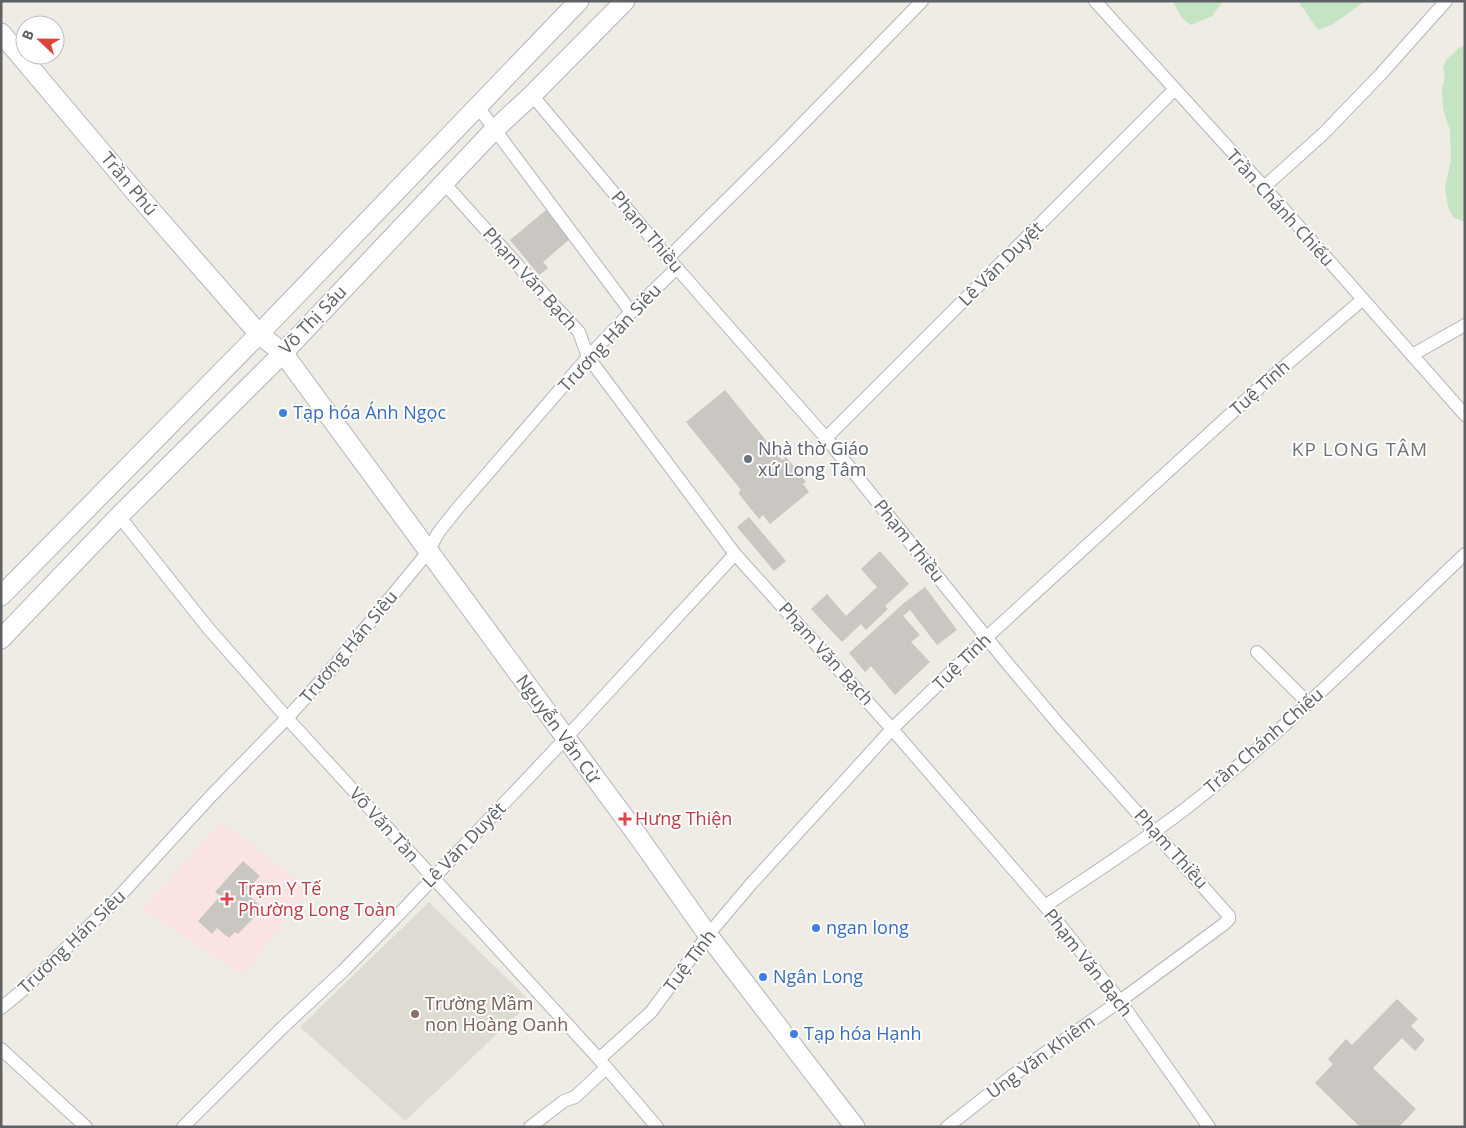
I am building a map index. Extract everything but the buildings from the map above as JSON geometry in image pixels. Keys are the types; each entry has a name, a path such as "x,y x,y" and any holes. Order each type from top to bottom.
{"main road":[{"name":"Võ Thị Sáu","path":"1,596 260,334 579,1"},
{"name":"Võ Thị Sáu","path":"1,639 119,516 282,353 494,130 532,95 625,1"},
{"name":"Trần Phú","path":"1,33 136,193 260,334"},
{"name":"Nguyễn Văn Cừ","path":"260,334 282,353 638,836 708,935 855,1127"}],"street":[{"path":"668,258 778,149 922,1"},
{"name":"Trần Chánh Chiếu","path":"1095,1 1264,187 1465,415"},
{"path":"1264,187 1329,128 1380,75 1446,1"},
{"name":"Lê Văn Duyệt","path":"826,438 1175,89"},
{"name":"Phạm Thiều","path":"532,95 668,258 826,438 1061,727 1229,916"},
{"path":"478,107 631,312"},
{"name":"Phạm Văn Bạch","path":"444,184 579,332 588,357 735,554 892,728 1045,906 1120,1001 1206,1122"},
{"name":"Trương Hán Siêu","path":"1,1008 23,990 116,900 210,797 287,718 330,670 428,552 438,532 457,509 507,454 588,357 677,268"},
{"name":"Tuệ Tĩnh","path":"530,1127 564,1102 575,1097 602,1063 651,1012 708,935 797,832 892,728 987,637 1259,388 1362,300"},
{"path":"1412,355 1465,325"},
{"name":"Võ Văn Tần","path":"119,516 208,628 287,718 602,1063 657,1127"},
{"name":"Lê Văn Duyệt","path":"183,1127 283,1027 344,970 433,878 565,739 735,554"},
{"name":"Trần Chánh Chiếu","path":"1045,906 1155,831 1201,796 1367,649 1465,554"},
{"path":"1257,652 1308,703"},
{"name":"Ung Văn Khiêm","path":"947,1127 1012,1076 1120,1001 1224,924 1229,919 1229,916"},
{"path":"1,1049 86,1127"}],"shaded area":[{"name":"Trạm Y Tế Phường Long Toàn","path":"221,821 309,889 243,975 143,909"},
{"name":"Trường Mầm non Hoàng Oanh","path":"429,902 531,1002 405,1121 300,1027"}],"green space":[{"path":"1172,1 1223,1 1212,16 1191,25 1183,19"},
{"path":"1298,1 1365,1 1333,24 1318,30"},
{"path":"1465,46 1464,222 1453,217 1448,207 1445,188 1451,160 1450,130 1443,109 1442,88 1445,77 1443,67 1446,60 1460,47"}],"place":[{"name":"Tạp hóa Ánh Ngọc","path":"283,413"},
{"name":"Nhà thờ Giáo xứ Long Tâm","path":"748,459"},
{"name":"Hưng Thiện","path":"625,819"},
{"name":"Trạm Y Tế Phường Long Toàn","path":"227,899"},
{"name":"ngan long","path":"816,928"},
{"name":"Ngân Long","path":"763,977"},
{"name":"Trường Mầm non Hoàng Oanh","path":"415,1014"},
{"name":"Tạp hóa Hạnh","path":"794,1034"}],"district":[{"name":"KP LONG TÂM","path":"1360,449"}]}
